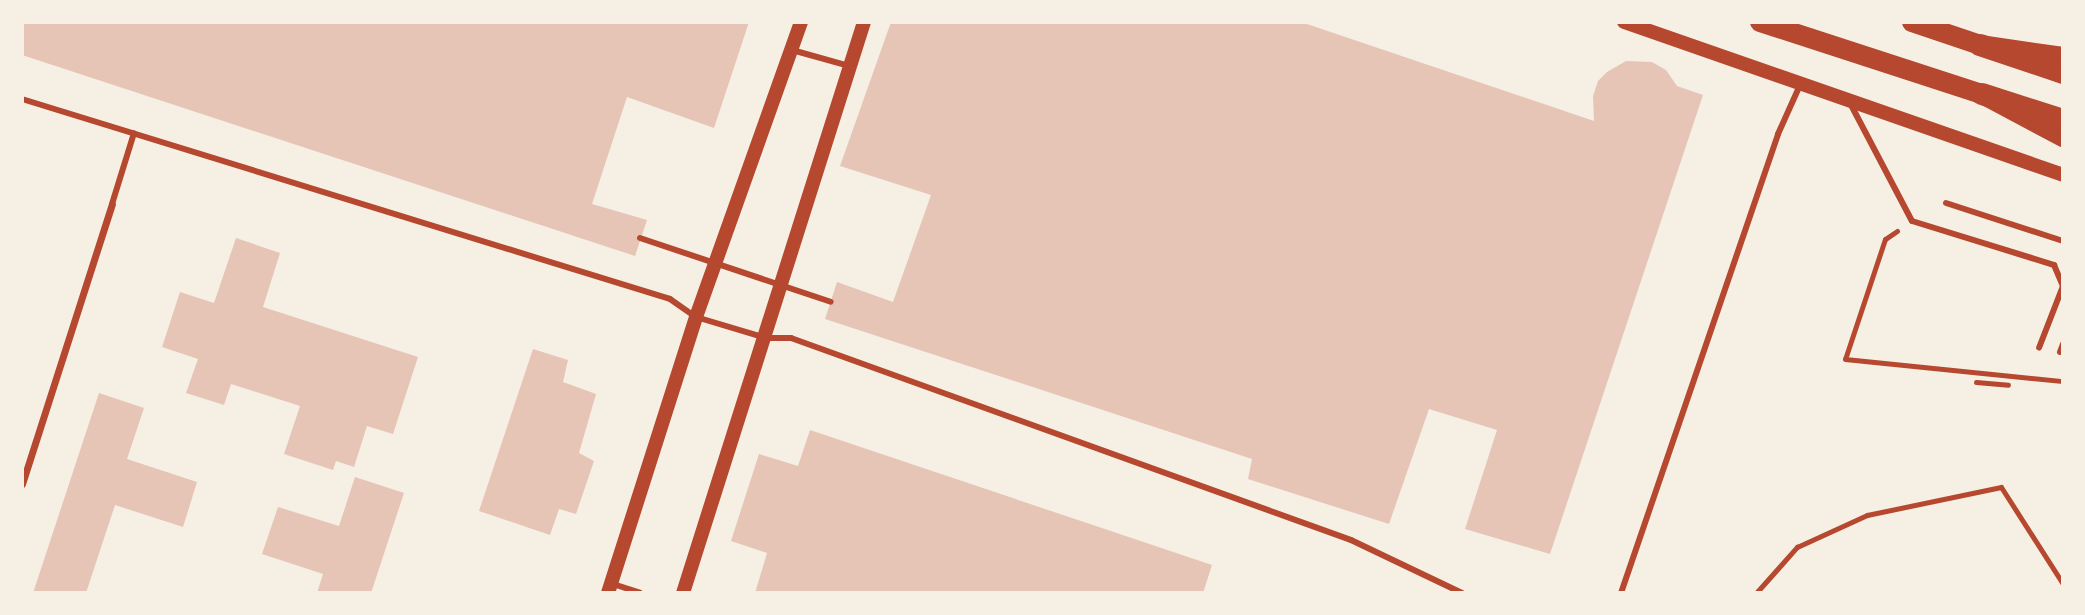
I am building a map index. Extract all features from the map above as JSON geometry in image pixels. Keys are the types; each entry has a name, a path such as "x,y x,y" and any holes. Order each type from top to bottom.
{"highway":[{"path":"1980,45 2063,73"},
{"path":"1982,94 2063,120"}],"main road":[{"path":"1760,22 1982,94 2063,137"},
{"path":"1912,22 1980,45 2063,57"}],"street":[{"path":"609,588 696,317 801,22"},
{"path":"683,593 864,22"},
{"path":"1624,22 2063,175"},
{"path":"22,484 112,204"}],"lane":[{"path":"792,50 849,66"},
{"path":"1621,593 1778,134 1802,82"},
{"path":"1846,97 1912,221 2054,265 2063,286 2039,348"},
{"path":"22,99 670,299 696,317 766,338 791,338 1351,540 1462,593"},
{"path":"112,204 134,133"},
{"path":"1946,203 2063,241"},
{"path":"640,238 831,302"},
{"path":"609,588 640,593"}],"path":[{"path":"1912,221 1885,239 1845,359 2063,381"},
{"path":"1976,382 2008,385"},
{"path":"1756,593 1797,547 1867,515 2001,487 2063,584"}],"building":[{"path":"22,22 749,22 714,128 627,97 592,204 647,220 635,256 22,55"},
{"path":"891,22 1301,22 1594,121 1593,96 1598,81 1626,61 1652,62 1666,70 1677,86 1703,95 1550,554 1465,529 1497,430 1429,409 1389,524 1248,479 1252,459 825,319 837,282 893,302 931,195 840,166"},
{"path":"236,238 280,253 263,307 418,357 393,434 367,426 354,467 336,461 333,470 284,454 300,406 231,384 224,405 186,393 198,359 162,347 180,292 214,303"},
{"path":"533,349 568,360 563,382 596,394 579,453 594,461 576,514 559,509 550,535 479,511"},
{"path":"99,393 144,408 127,459 197,482 183,527 115,505 86,593 33,593"},
{"path":"810,430 1212,565 1203,593 755,593 767,553 731,541 759,454 798,466"},
{"path":"355,477 404,493 371,593 317,593 323,574 262,554 278,507 339,526"}]}
